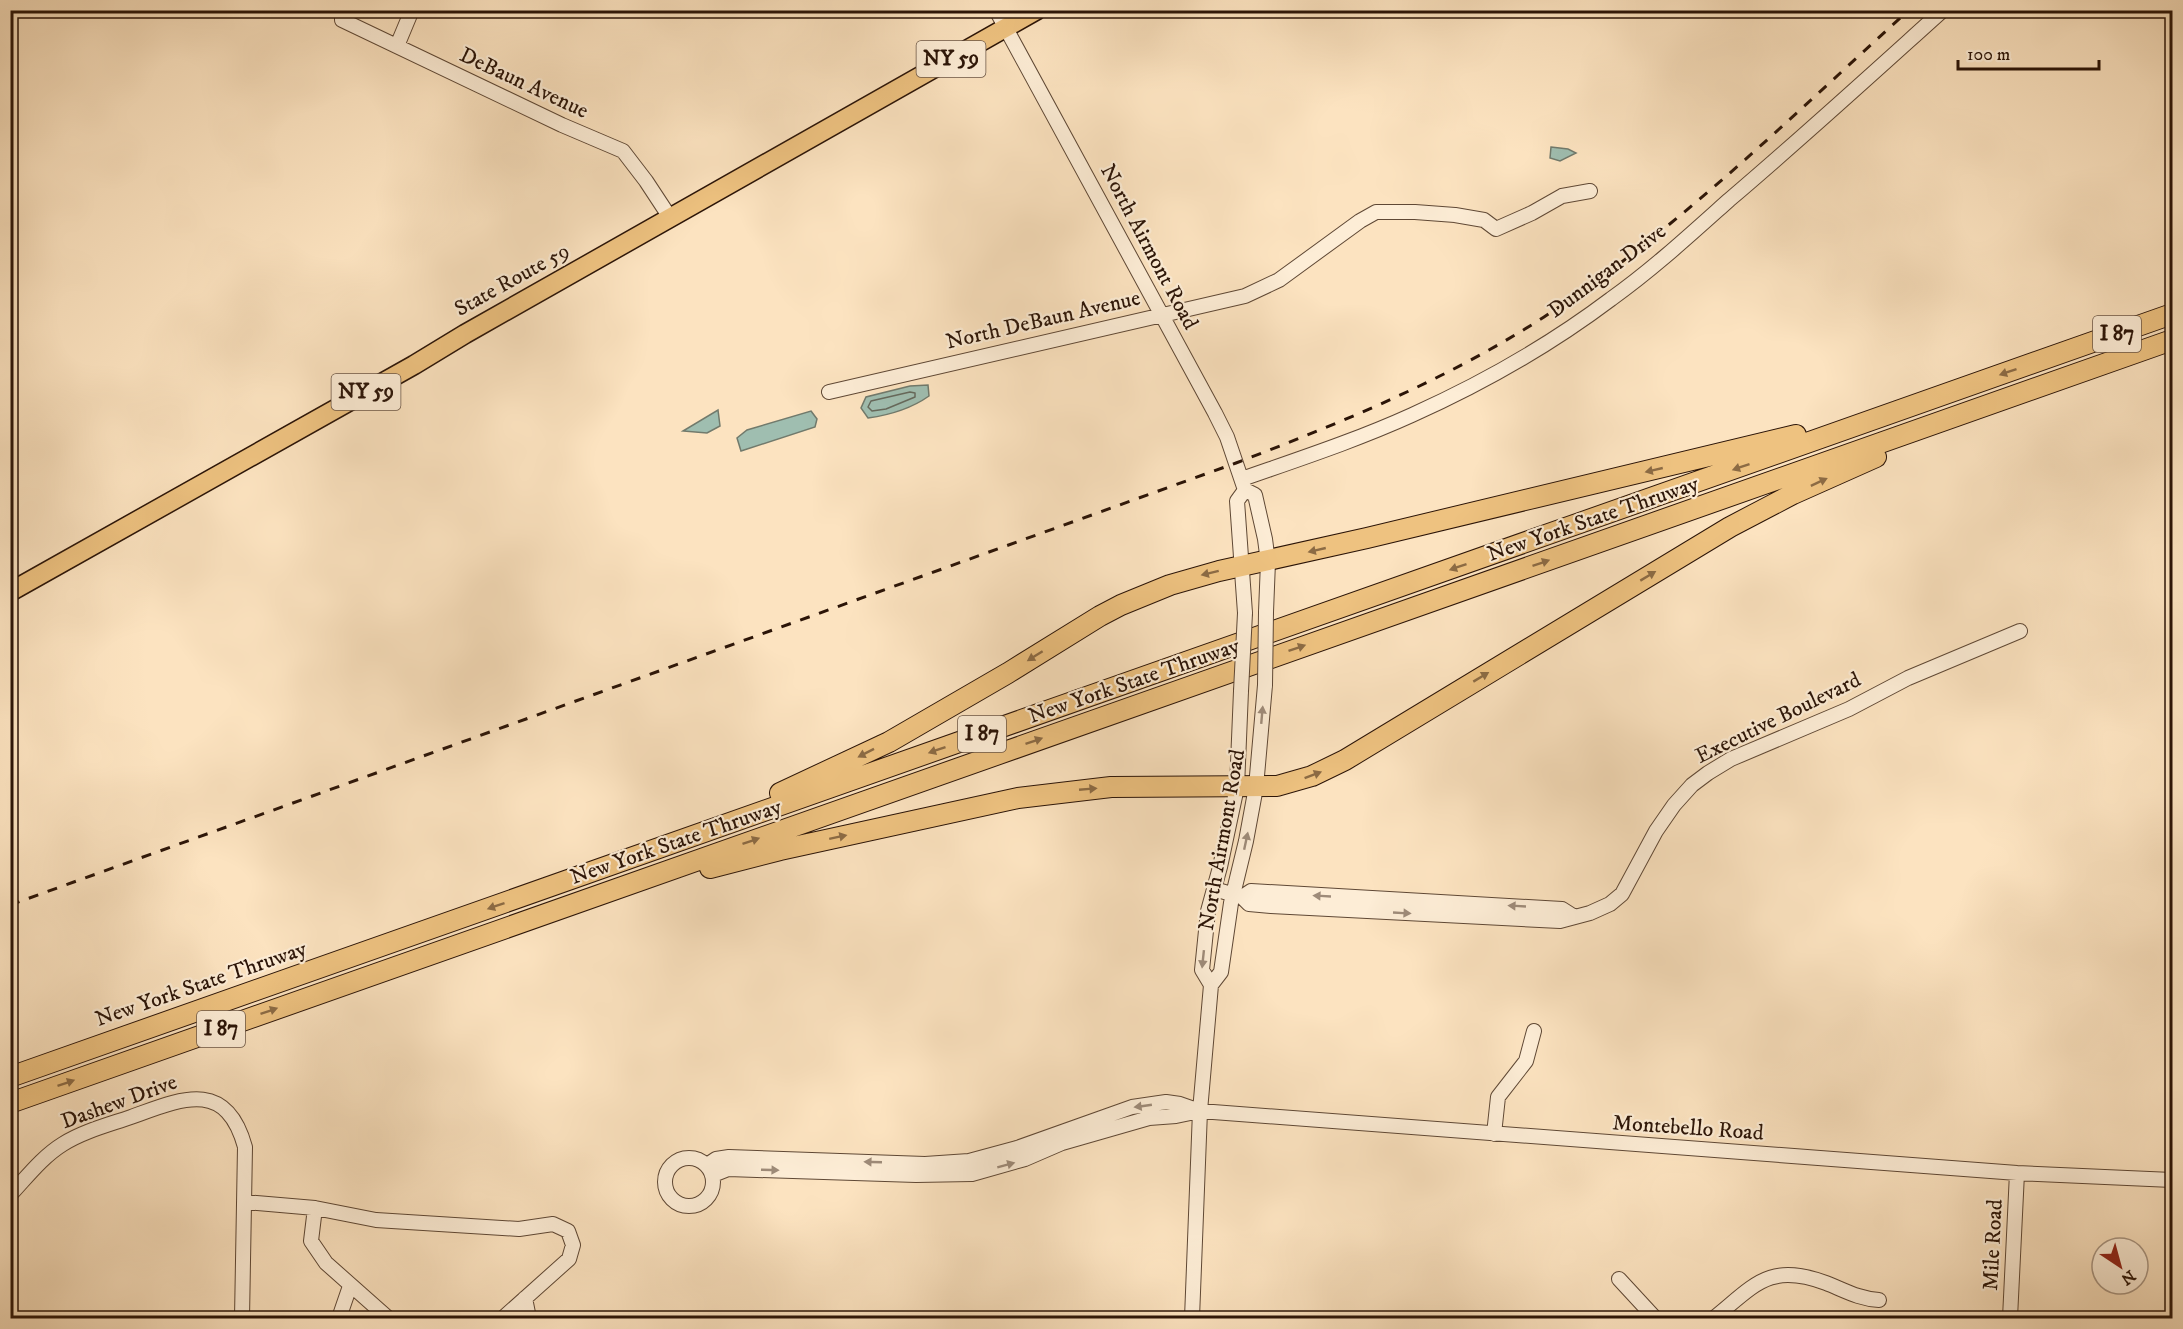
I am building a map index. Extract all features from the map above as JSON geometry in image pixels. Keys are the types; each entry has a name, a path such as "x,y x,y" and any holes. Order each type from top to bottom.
{"highway":[{"name":"New York State Thruway","path":"10,1077 2172,314"},
{"name":"New York State Thruway","path":"10,1103 2172,340"},
{"path":"538,916 780,850 1018,798 1112,787 1175,785 1247,787 1277,786 1296,782 1328,769 1698,546 1793,494 1864,462 2095,367"},
{"path":"530,894 787,790 852,760 924,722 1121,605 1193,578 1746,448 1954,391"}],"main road":[{"name":"State Route 59","path":"10,592 1037,10"}],"street":[{"name":"DeBaun Avenue","path":"342,10 342,20 562,125 623,151 671,219"},
{"path":"397,46 412,10"},
{"name":"North Airmont Road","path":"996,10 1215,413 1243,484 1255,495 1265,539 1268,562 1265,685 1247,787 1208,911 1202,970 1211,985"},
{"name":"Dunnigan Drive","path":"1243,484 1412,416 1548,342 1610,300 1652,267 1779,158 1943,10"},
{"name":"North DeBaun Avenue","path":"829,392 1245,296 1279,280 1360,221 1376,212 1455,215 1484,220 1496,229 1562,196 1590,191"},
{"name":"North Airmont Road","path":"1192,1318 1200,1112 1211,985 1221,972 1238,896 1246,841 1247,787 1241,691 1245,613 1237,501 1243,484"},
{"name":"Executive Boulevard","path":"1214,889 1238,896 1249,904 1271,906 1560,921 1590,913 1610,904 1622,894 1656,831 1674,805 1692,785 1708,772 1731,759 1849,709 1908,678 2020,631"},
{"path":"1494,1134 1498,1097 1526,1061 1534,1031"},
{"name":"Dashew Drive","path":"10,1195 45,1158 82,1134 177,1101 193,1098 210,1100 228,1111 240,1130 245,1147 242,1318"},
{"name":"Montebello Road","path":"710,1170 716,1159 729,1157 817,1166 925,1164 972,1167 1017,1148 1060,1138 1132,1107 1166,1102 1180,1104 1200,1112 2017,1173 2172,1180"},
{"name":"Mile Road","path":"2010,1318 2017,1173"},
{"path":"245,1202 315,1208 376,1220 519,1229 553,1224 568,1231 573,1245 569,1259 503,1318"},
{"path":"315,1208 311,1241 326,1263 388,1318"},
{"path":"1714,1318 1759,1281 1779,1274 1823,1282 1855,1296 1879,1300"},
{"path":"1619,1279 1655,1318"},
{"path":"339,1318 351,1286"},
{"path":"525,1298 529,1318"}],"water":[{"path":"1551,147 1568,149 1576,153 1560,161 1550,158"},
{"path":"928,385 929,396 900,410 868,418 861,408 866,397 910,386"},
{"path":"718,410 720,426 707,433 683,431"},
{"path":"811,411 817,419 815,427 741,451 737,438 747,430"}],"railway":[{"path":"10,905 1236,463 1316,432 1433,380 1544,317 1640,248 1732,171 1909,10"}]}
